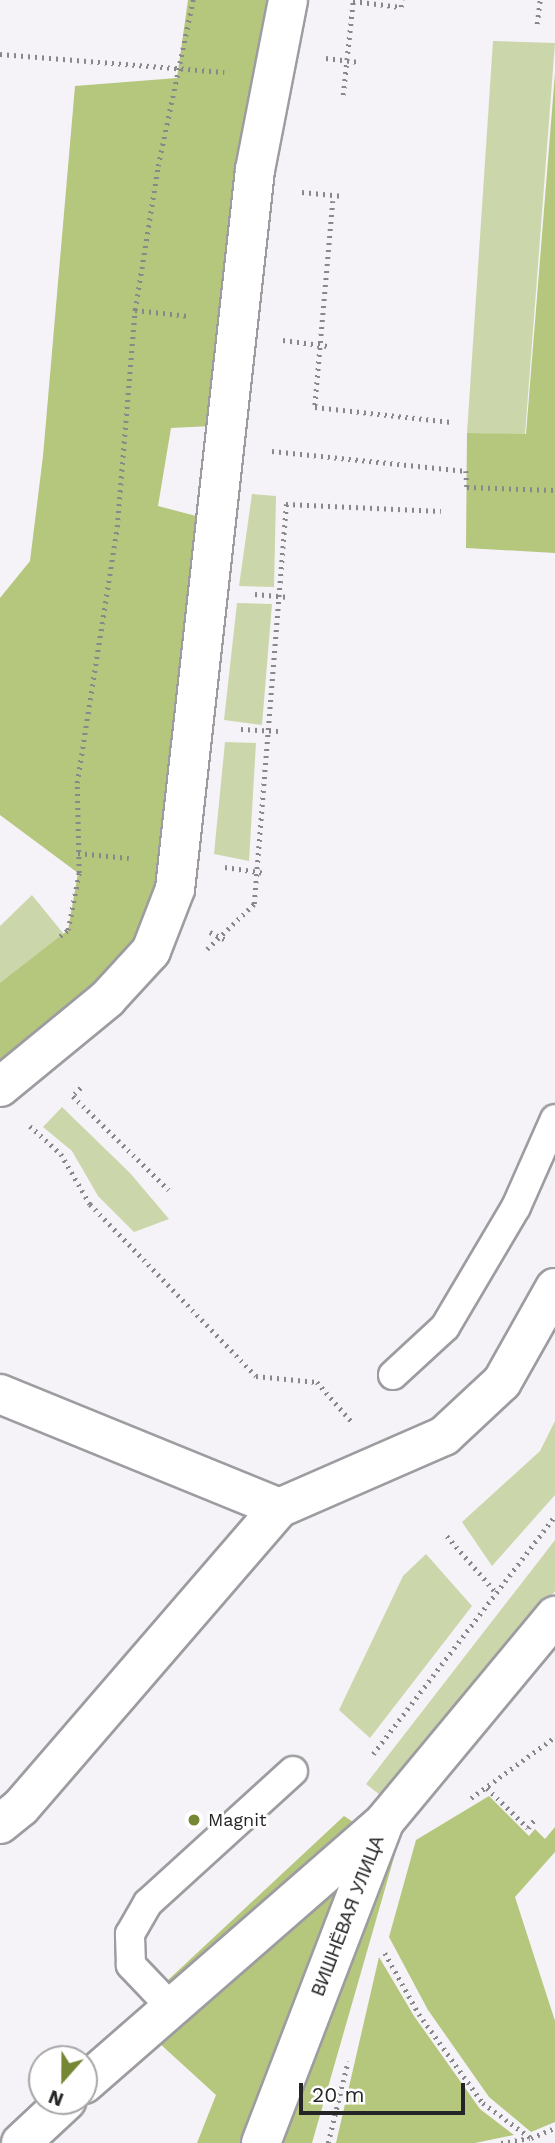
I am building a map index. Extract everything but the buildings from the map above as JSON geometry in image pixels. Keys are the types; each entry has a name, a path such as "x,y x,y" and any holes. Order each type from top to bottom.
{"street":[{"path":"0,1087 107,999 150,951 175,888 255,170 288,0"},
{"path":"0,1824 21,1807 279,1508 444,1436 502,1382 555,1287"},
{"path":"0,1394 279,1508"},
{"name":"ВИШНЁВАЯ УЛИЦА","path":"261,2143 384,1822 555,1616"},
{"path":"98,2071 384,1822"},
{"path":"21,2143 51,2115"}],"lane":[{"path":"393,1375 445,1327 516,1207 555,1119"},
{"path":"170,2006 131,1965 130,1934 148,1903 293,1771"}],"path":[{"path":"60,936 68,930 79,873 77,783 117,527 135,310 158,166 193,0"},
{"path":"343,95 353,1 401,7 402,0"},
{"path":"537,24 540,0"},
{"path":"0,54 273,76"},
{"path":"290,190 343,196"},
{"path":"333,201 315,407 451,422"},
{"path":"273,338 328,346"},
{"path":"261,450 466,471 467,487 555,490"},
{"path":"229,729 278,731"},
{"path":"211,866 265,873"},
{"path":"128,1240 256,1376 317,1382 387,1462"},
{"path":"365,1764 494,1590 555,1516"},
{"path":"447,1535 494,1590"},
{"path":"487,1788 528,1828 534,1820"},
{"path":"378,1940 419,2014 483,2103 531,2138"},
{"path":"501,2143 531,2138 555,2129"}],"green space":[{"path":"188,0 273,0 212,426 171,428 158,506 196,516 160,890 142,943 0,1068 0,983 68,930 78,873 0,815 0,598 30,561 43,456 75,86 177,78"},
{"path":"493,41 555,43 525,435 467,433"},
{"path":"555,73 555,553 466,548 467,433 526,434"},
{"path":"252,494 276,496 274,587 239,586"},
{"path":"237,603 272,604 262,725 224,720"},
{"path":"225,742 256,743 249,861 214,854"},
{"path":"32,895 71,943 0,1001 0,926"},
{"path":"62,1107 130,1173 169,1219 134,1232 98,1196 72,1151 43,1127"},
{"path":"555,1421 555,1495 492,1566 462,1522 540,1451"},
{"path":"555,1540 555,1591 389,1802 366,1784"},
{"path":"426,1554 472,1606 370,1738 339,1710 403,1576"},
{"path":"489,1796 529,1836 535,1829 545,1839 555,1827 555,1852 515,1897 555,2021 555,2122 531,2132 489,2097 428,2010 389,1937 416,1840"},
{"path":"344,1816 364,1829 176,1989 167,1981"},
{"path":"389,1835 399,1840 312,2143 281,2143"},
{"path":"343,1880 243,2143 197,2143 216,2095 158,2042"},
{"path":"379,1957 414,2016 480,2109 514,2135 475,2143 336,2143"}],"place":[{"name":"Magnit","path":"194,1820"}]}
